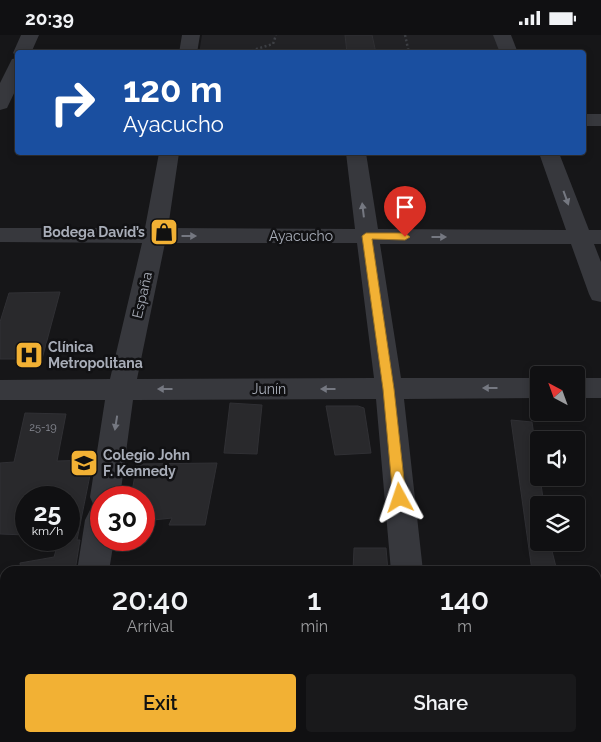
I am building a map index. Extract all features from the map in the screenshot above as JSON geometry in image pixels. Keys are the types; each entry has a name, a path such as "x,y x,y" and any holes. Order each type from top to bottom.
{"street":[{"path":"23,50 30,35"},
{"path":"188,50 191,35"},
{"path":"502,35 508,50"},
{"path":"0,104 15,70"},
{"path":"0,115 15,115"},
{"path":"586,120 601,120"},
{"name":"España","path":"107,486 121,389 155,236 169,155"},
{"path":"356,155 366,236 389,389 407,566"},
{"path":"550,155 591,237 601,294"},
{"name":"Ayacucho","path":"0,235 591,237"},
{"name":"Junín","path":"0,391 530,388"},
{"path":"585,388 601,388"},
{"path":"95,566 97,551"}],"path":[{"path":"253,50 273,44 276,35"},
{"path":"405,35 408,50"}],"shaded area":[{"path":"202,35 495,35 499,50 200,50"}],"building":[{"path":"345,35 372,35 375,50 347,50"},
{"path":"60,292 42,359 0,359 0,322 9,293"},
{"path":"230,403 262,405 257,454 224,453"},
{"path":"326,406 358,406 364,408 371,453 335,455"},
{"path":"25,413 66,414 57,461 93,460 80,525 80,486 15,486 15,535 0,534 0,463 14,462"},
{"path":"511,420 532,422 533,431 530,431 530,486 541,486 543,496 530,496 530,551 552,551 556,566 531,566"},
{"path":"217,463 205,525 169,525 172,518 155,520 155,486 133,486 137,464"},
{"path":"354,548 386,548 388,566 353,566"},
{"path":"56,551 78,551 76,566 20,566 20,563 54,557"}],"place":[{"name":"Bodega David’s","path":"164,232"},
{"name":"Clínica Metropolitana","path":"29,355"},
{"name":"Colegio John F. Kennedy","path":"84,463"}],"route":[{"path":"400,498 389,389 366,236 405,237"}]}
